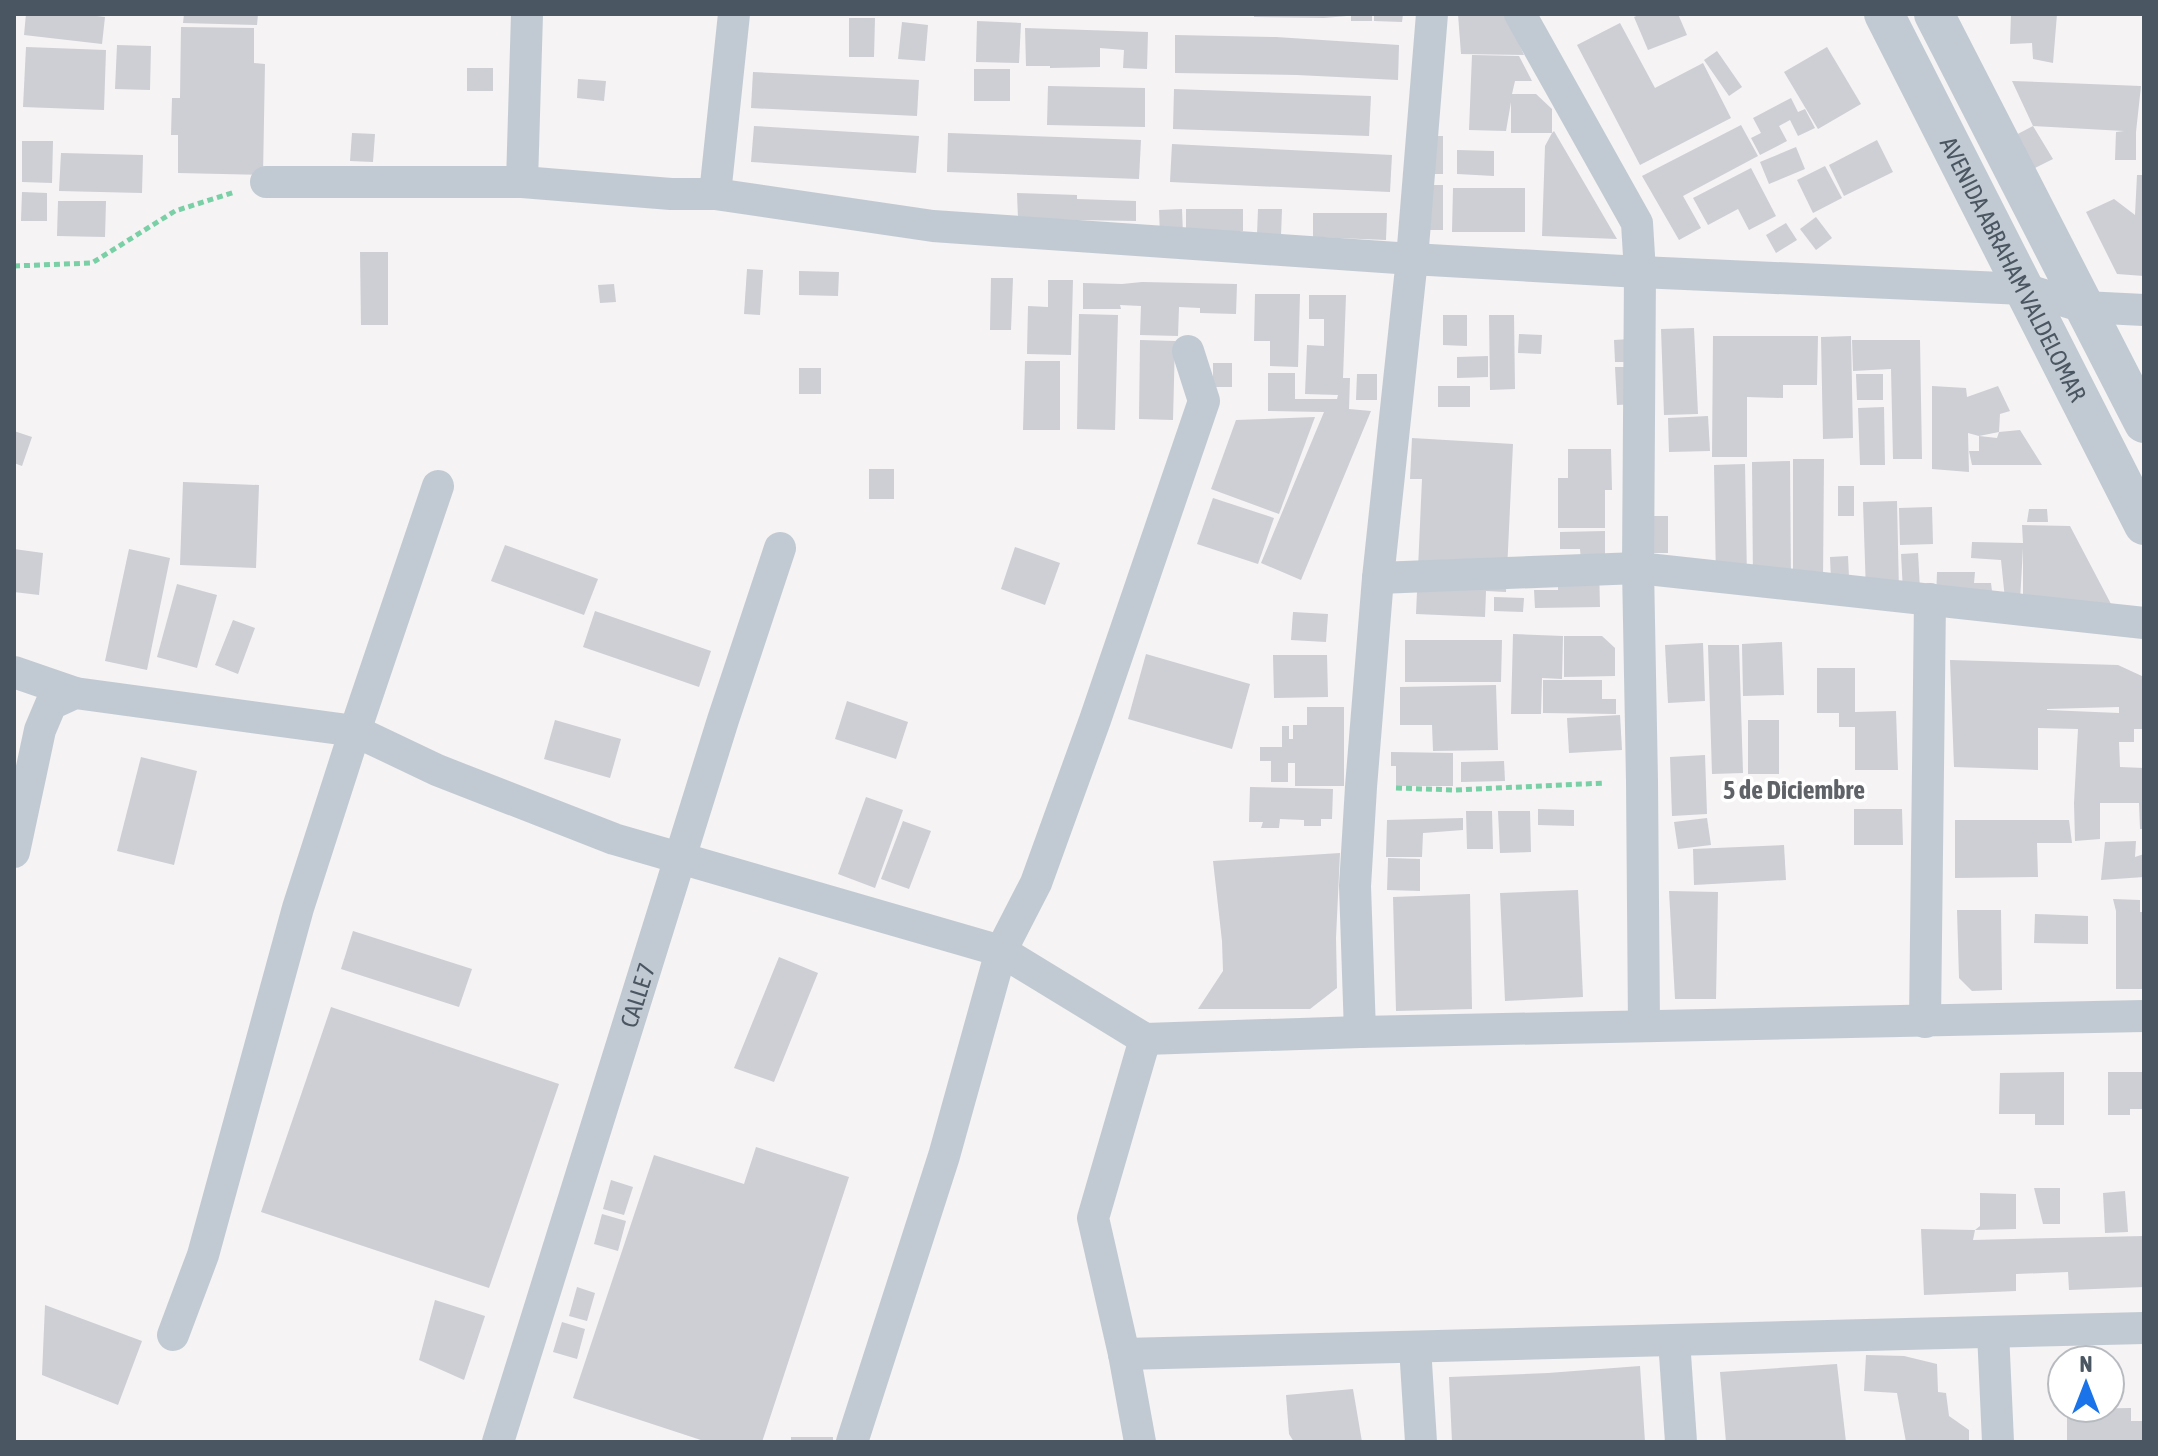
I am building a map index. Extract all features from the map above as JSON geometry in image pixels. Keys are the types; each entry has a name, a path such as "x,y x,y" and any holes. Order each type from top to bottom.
{"street":[{"path":"522,182 527,14"},
{"path":"715,194 734,14"},
{"path":"1360,1032 1355,886 1361,787 1378,578 1412,259 1432,14"},
{"path":"1520,14 1637,223 1640,272 1638,568 1644,1026"},
{"name":"AVENIDA ABRAHAM VALDELOMAR","path":"1884,14 2144,525"},
{"name":"AVENIDA ABRAHAM VALDELOMAR","path":"1934,14 2144,423"},
{"path":"266,182 522,182 671,194 715,194 933,226 1412,259 2024,289 2084,307 2144,310"},
{"path":"852,1442 944,1156 1001,951 1036,883 1204,401 1188,351"},
{"path":"173,1335 203,1255 283,959 355,731 438,486"},
{"name":"CALLE 7","path":"498,1442 780,548"},
{"path":"1378,578 1638,568 2144,623"},
{"path":"1925,1022 1930,599"},
{"path":"14,672 75,693 355,731 437,770 614,839 1001,951 1145,1039 2144,1016"},
{"path":"14,852 40,730 51,704 75,693"},
{"path":"1140,1442 1124,1354 1093,1218 1145,1039"},
{"path":"1124,1354 2144,1328"},
{"path":"1993,1332 1998,1442"},
{"path":"1674,1340 1681,1442"},
{"path":"1415,1347 1421,1442"}],"path":[{"path":"14,266 92,263 175,211 266,182"},
{"path":"1361,787 1455,790 1642,781"}],"building":[{"path":"26,14 105,17 102,44 24,35"},
{"path":"184,14 258,14 257,25 183,23"},
{"path":"1254,14 1347,14 1347,16 1254,17"},
{"path":"1351,14 1372,14 1372,21 1351,21"},
{"path":"1374,14 1403,14 1402,22 1374,21"},
{"path":"1458,14 1506,14 1524,55 1461,54"},
{"path":"1641,14 1678,14 1687,35 1648,50 1634,17"},
{"path":"2011,14 2057,14 2053,63 2033,59 2032,43 2010,44"},
{"path":"849,18 875,18 874,57 849,57"},
{"path":"977,21 1021,23 1019,63 976,62"},
{"path":"902,22 928,25 925,61 898,59"},
{"path":"1620,23 1655,88 1703,63 1731,118 1640,165 1577,45"},
{"path":"181,27 254,28 254,63 265,64 263,175 178,173 178,135 171,135 172,98 180,98"},
{"path":"1025,28 1148,32 1147,69 1123,68 1124,50 1100,48 1100,67 1026,66"},
{"path":"1175,35 1276,37 1399,45 1398,80 1175,73"},
{"path":"117,45 151,46 150,90 115,89"},
{"path":"26,47 106,50 104,110 23,107"},
{"path":"1827,47 1861,104 1818,129 1784,72"},
{"path":"1717,51 1742,87 1729,96 1704,60"},
{"path":"1472,55 1519,56 1532,81 1515,81 1512,94 1536,94 1552,109 1552,133 1511,133 1511,102 1506,131 1469,130"},
{"path":"467,68 493,68 493,91 467,91"},
{"path":"974,69 1010,69 1010,101 974,101"},
{"path":"753,72 919,80 917,116 751,108"},
{"path":"578,79 606,81 604,101 577,98"},
{"path":"2012,81 2141,86 2136,160 2115,160 2116,132 2124,131 2033,126"},
{"path":"1048,86 1145,88 1145,127 1047,125"},
{"path":"1174,89 1371,96 1369,136 1173,129"},
{"path":"1791,98 1798,112 1805,109 1815,128 1798,136 1790,120 1779,126 1787,141 1760,155 1751,138 1761,133 1753,118"},
{"path":"1741,125 1758,156 1683,196 1701,228 1679,240 1642,176"},
{"path":"754,126 919,136 916,173 751,162"},
{"path":"2033,126 2053,159 2029,171 2012,137"},
{"path":"1554,131 1617,239 1542,236 1545,146"},
{"path":"352,133 375,134 373,162 350,161"},
{"path":"948,133 1141,140 1139,179 947,172"},
{"path":"1426,136 1443,136 1443,174 1426,174"},
{"path":"1877,140 1893,172 1844,196 1829,165"},
{"path":"22,141 53,141 52,183 22,182"},
{"path":"1172,144 1392,155 1390,192 1170,182"},
{"path":"1796,147 1805,169 1769,184 1760,162"},
{"path":"1457,150 1494,151 1494,176 1457,174"},
{"path":"61,153 143,155 142,193 59,191"},
{"path":"1825,166 1842,198 1813,213 1797,180"},
{"path":"1751,168 1776,216 1749,230 1738,209 1708,225 1693,198"},
{"path":"2137,175 2144,175 2144,276 2117,274 2086,212 2114,199 2135,215"},
{"path":"1424,185 1443,185 1443,230 1426,230"},
{"path":"1453,188 1525,188 1525,232 1452,232"},
{"path":"22,192 47,193 47,221 21,221"},
{"path":"1017,193 1136,201 1136,221 1018,219"},
{"path":"58,201 106,201 105,237 57,236"},
{"path":"1182,209 1183,235 1160,236 1159,210"},
{"path":"1186,209 1243,209 1243,231 1204,232 1186,236"},
{"path":"1258,209 1282,209 1281,236 1257,235"},
{"path":"1313,213 1387,213 1386,240 1313,237"},
{"path":"1816,217 1832,238 1816,250 1800,229"},
{"path":"1786,223 1797,240 1776,253 1766,235"},
{"path":"360,252 388,252 388,325 361,325"},
{"path":"747,269 763,270 760,315 744,314"},
{"path":"799,271 839,272 838,296 799,295"},
{"path":"991,278 1013,278 1011,330 990,330"},
{"path":"1048,280 1073,280 1071,355 1027,354 1028,306 1048,307"},
{"path":"1083,283 1237,284 1236,314 1200,313 1200,308 1179,307 1178,336 1140,335 1141,306 1083,309"},
{"path":"614,284 616,302 600,303 598,285"},
{"path":"1255,294 1300,294 1298,367 1270,366 1270,341 1254,341"},
{"path":"1309,295 1346,295 1343,378 1350,378 1349,409 1371,411 1301,580 1261,563 1324,412 1268,411 1268,373 1295,373 1295,399 1337,399 1338,395 1305,394 1307,345 1324,346 1324,319 1309,319"},
{"path":"1079,314 1118,315 1115,430 1077,429"},
{"path":"1443,315 1467,315 1467,346 1443,345"},
{"path":"1489,315 1514,315 1515,389 1490,390"},
{"path":"1694,328 1698,414 1664,415 1661,329"},
{"path":"1519,334 1542,335 1541,354 1518,353"},
{"path":"1713,336 1818,336 1817,385 1783,385 1783,398 1747,397 1747,457 1712,457"},
{"path":"1851,336 1853,438 1823,439 1821,337"},
{"path":"1630,339 1631,362 1615,362 1614,340"},
{"path":"1140,340 1175,341 1173,420 1139,419"},
{"path":"1852,340 1920,340 1922,459 1893,459 1891,369 1853,371"},
{"path":"1488,356 1488,377 1457,378 1457,357"},
{"path":"1025,361 1060,361 1060,430 1023,430"},
{"path":"1213,363 1232,363 1232,387 1213,387"},
{"path":"1615,367 1633,367 1635,404 1617,405"},
{"path":"799,368 821,368 821,394 799,394"},
{"path":"1357,374 1377,374 1377,400 1356,400"},
{"path":"1856,374 1883,374 1883,400 1857,400"},
{"path":"1438,386 1470,386 1470,407 1438,407"},
{"path":"1932,386 1966,388 1967,397 1998,386 2010,411 2000,414 1999,432 1979,436 1968,433 1969,472 1932,469"},
{"path":"1884,407 1885,465 1860,465 1858,408"},
{"path":"1708,416 1710,451 1669,452 1668,418"},
{"path":"1315,417 1279,514 1211,489 1236,420"},
{"path":"2020,430 2042,465 1972,465 1969,451 1979,451 1979,436 1997,438 1999,432"},
{"path":"14,431 32,437 22,466 14,463"},
{"path":"1412,438 1513,444 1506,592 1486,591 1485,617 1416,614 1422,479 1410,479"},
{"path":"1568,449 1611,449 1612,490 1605,490 1605,528 1558,528 1558,478 1568,478"},
{"path":"1793,459 1824,459 1823,582 1793,582"},
{"path":"1790,461 1791,585 1753,586 1752,462"},
{"path":"1745,464 1747,580 1716,581 1714,465"},
{"path":"869,469 894,469 894,499 869,499"},
{"path":"183,482 259,485 256,568 180,565"},
{"path":"1838,486 1854,486 1854,516 1838,516"},
{"path":"1213,498 1274,518 1258,564 1197,544"},
{"path":"1897,501 1899,592 1866,592 1863,502"},
{"path":"1932,507 1933,544 1900,545 1899,508"},
{"path":"2029,509 2047,509 2048,522 2027,522"},
{"path":"1652,516 1668,516 1668,553 1652,553"},
{"path":"2022,525 2070,526 2111,604 2023,603 2023,548 2020,601 2005,599 2001,560 1971,558 1972,542 2023,543"},
{"path":"1605,531 1605,561 1581,561 1580,549 1560,549 1560,532"},
{"path":"505,545 598,579 584,615 491,581"},
{"path":"1015,547 1060,563 1045,605 1001,589"},
{"path":"14,549 43,553 39,595 14,592"},
{"path":"129,549 170,558 147,670 105,661"},
{"path":"1918,553 1920,590 1903,591 1901,554"},
{"path":"1848,556 1849,578 1831,579 1830,557"},
{"path":"1599,567 1600,607 1535,608 1534,590 1558,590 1558,568"},
{"path":"1937,572 1975,572 1974,583 1991,583 1993,599 1936,599"},
{"path":"177,584 217,595 197,668 157,657"},
{"path":"1494,597 1524,598 1523,612 1494,611"},
{"path":"595,611 711,651 699,687 583,647"},
{"path":"1293,612 1328,614 1326,642 1291,640"},
{"path":"233,620 255,628 238,674 215,665"},
{"path":"1513,634 1563,636 1562,679 1542,678 1541,714 1511,714"},
{"path":"1564,636 1602,636 1615,648 1615,676 1564,677"},
{"path":"1405,640 1502,640 1501,682 1405,682"},
{"path":"1782,642 1784,695 1743,696 1742,644"},
{"path":"1703,643 1705,701 1668,703 1665,645"},
{"path":"1708,645 1739,645 1743,773 1712,774"},
{"path":"1146,654 1250,684 1232,749 1128,719"},
{"path":"1273,655 1327,655 1328,697 1274,698"},
{"path":"1950,660 2118,665 2144,677 2144,729 2134,729 2134,742 2119,742 2120,767 2144,768 2144,829 2140,829 2139,803 2100,803 2100,839 2075,841 2078,729 2038,728 2038,770 1954,767","holes":["2119,707 2119,713 2047,710 2047,709"]},
{"path":"1817,668 1855,668 1855,712 1896,711 1898,770 1855,770 1855,727 1839,727 1839,713 1817,713"},
{"path":"1543,680 1602,680 1602,699 1616,699 1616,714 1543,713"},
{"path":"1496,685 1498,750 1433,751 1432,725 1400,725 1400,687"},
{"path":"847,701 908,722 896,759 835,739"},
{"path":"1307,707 1344,707 1344,786 1295,786 1295,763 1288,763 1288,782 1271,782 1271,761 1260,761 1260,747 1282,747 1282,726 1289,726 1289,739 1293,739 1293,725 1307,725"},
{"path":"1620,715 1622,750 1569,753 1567,718"},
{"path":"555,720 621,739 610,778 544,759"},
{"path":"1748,720 1779,720 1779,774 1748,774"},
{"path":"1391,752 1453,753 1453,786 1396,786 1396,766 1391,766"},
{"path":"1705,755 1707,814 1672,816 1670,757"},
{"path":"141,757 197,771 174,865 117,851"},
{"path":"1504,761 1505,781 1461,782 1461,762"},
{"path":"1250,787 1333,789 1332,819 1321,819 1321,826 1304,826 1304,820 1280,819 1279,828 1261,828 1263,822 1249,822"},
{"path":"866,797 903,810 875,888 838,874"},
{"path":"1538,809 1574,810 1574,826 1538,825"},
{"path":"1854,809 1902,809 1903,845 1854,845"},
{"path":"1466,811 1492,811 1493,849 1467,849"},
{"path":"1498,811 1530,811 1531,852 1500,853"},
{"path":"1463,818 1463,830 1423,833 1422,857 1386,857 1387,820"},
{"path":"1707,818 1711,845 1678,849 1674,822"},
{"path":"1955,820 2069,820 2072,843 2037,843 2038,877 1955,878"},
{"path":"903,821 931,831 909,889 881,879"},
{"path":"2136,841 2135,857 2144,854 2144,877 2101,880 2105,842"},
{"path":"1784,845 1786,880 1694,885 1693,849"},
{"path":"1340,853 1337,988 1310,1009 1198,1009 1223,971 1213,861"},
{"path":"1388,858 1420,859 1420,891 1387,890"},
{"path":"1578,890 1583,997 1505,1001 1500,893"},
{"path":"1669,891 1718,892 1716,999 1675,999"},
{"path":"1470,894 1472,1009 1396,1011 1393,897"},
{"path":"2113,899 2140,900 2140,912 2144,912 2144,989 2116,989 2116,911"},
{"path":"1957,910 2001,910 2002,990 1972,991 1959,978"},
{"path":"2035,914 2088,916 2088,944 2034,943"},
{"path":"353,931 472,969 459,1007 341,969"},
{"path":"779,957 818,973 774,1082 734,1068"},
{"path":"331,1007 559,1084 489,1288 261,1212"},
{"path":"2064,1072 2064,1125 2035,1125 2035,1114 1999,1114 2000,1073"},
{"path":"2108,1072 2144,1072 2144,1109 2130,1109 2130,1115 2108,1115"},
{"path":"756,1147 849,1177 762,1442 707,1442 573,1398 654,1155 744,1184"},
{"path":"611,1180 633,1187 624,1215 603,1209"},
{"path":"2034,1188 2060,1188 2060,1224 2043,1224"},
{"path":"2125,1191 2128,1232 2105,1233 2103,1193"},
{"path":"1980,1193 2016,1194 2016,1229 1975,1230 1980,1226"},
{"path":"602,1214 626,1221 618,1251 594,1244"},
{"path":"1921,1229 1975,1230 1973,1240 2144,1236 2144,1287 2069,1290 2068,1272 2016,1274 2016,1291 1924,1295"},
{"path":"577,1287 595,1293 587,1321 569,1316"},
{"path":"435,1300 485,1316 464,1380 419,1360"},
{"path":"45,1305 142,1341 118,1405 42,1375"},
{"path":"562,1322 585,1329 577,1359 553,1352"},
{"path":"1866,1355 1904,1356 1937,1364 1938,1392 1946,1393 1949,1416 1969,1430 1969,1442 1906,1442 1897,1393 1864,1391"},
{"path":"1837,1364 1846,1442 1726,1442 1720,1372"},
{"path":"1640,1366 1645,1442 1452,1442 1449,1377"},
{"path":"1353,1389 1362,1442 1294,1442 1289,1434 1286,1395"},
{"path":"2126,1408 2131,1408 2131,1421 2144,1421 2144,1442 2067,1442 2067,1424 2126,1424"},
{"path":"791,1437 833,1437 833,1442 791,1442"}],"district":[{"name":"5 de Diciembre","path":"1794,790"}]}
